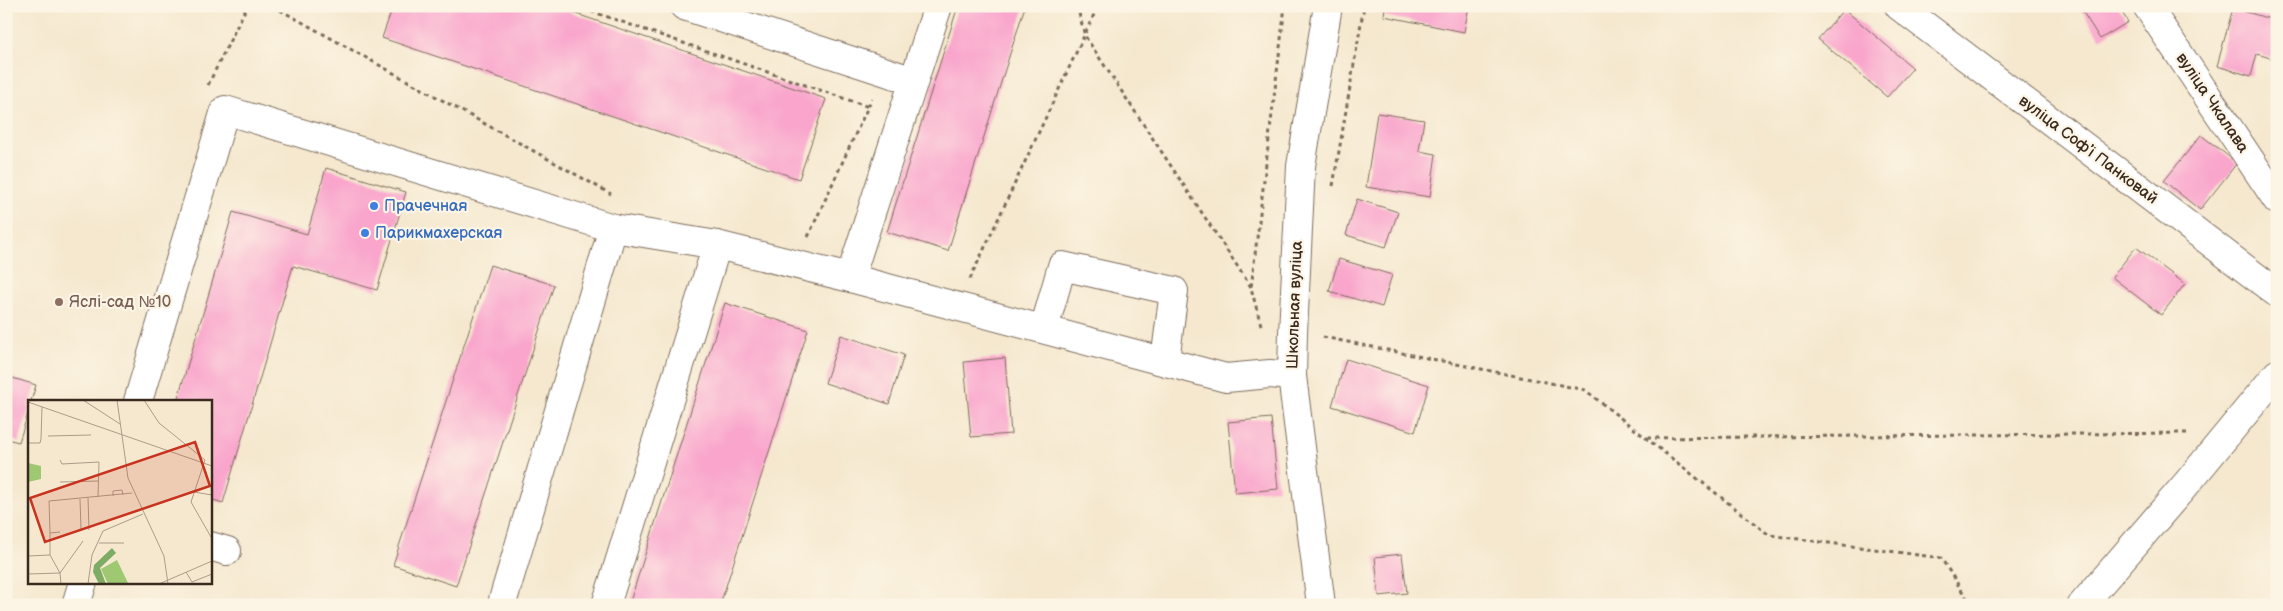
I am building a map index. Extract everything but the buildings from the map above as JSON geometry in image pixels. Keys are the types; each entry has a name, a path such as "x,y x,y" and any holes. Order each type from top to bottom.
{"street":[{"path":"684,6 830,42 883,71 914,81"},
{"path":"850,278 938,6"},
{"name":"Школьная вуліца","path":"1321,605 1292,376 1301,166 1328,6"},
{"name":"вуліца Софʼі Панковай","path":"1899,6 2277,293"},
{"name":"вуліца Чкалава","path":"2147,6 2277,200"},
{"path":"138,400 225,110 613,228 717,245 850,278 1226,378 1270,374 1292,376"},
{"path":"504,600 613,228"},
{"path":"606,605 717,245"},
{"path":"1044,329 1062,266 1174,291 1164,361"},
{"path":"2082,605 2277,374"},
{"path":"76,605 82,584"}],"path":[{"path":"225,110 203,95 247,6"},
{"path":"273,6 613,195"},
{"path":"576,6 869,107"},
{"path":"1076,6 1085,36 1251,288"},
{"path":"969,280 1098,6"},
{"path":"795,265 869,107 883,71"},
{"path":"1314,335 1585,390 1769,535 1941,558 1971,605"},
{"path":"1647,438 2229,432"}],"place":[{"name":"Прачечная","path":"374,206"},
{"name":"Парикмахерская","path":"365,233"},
{"name":"Яслі-сад №10","path":"59,302"}]}
